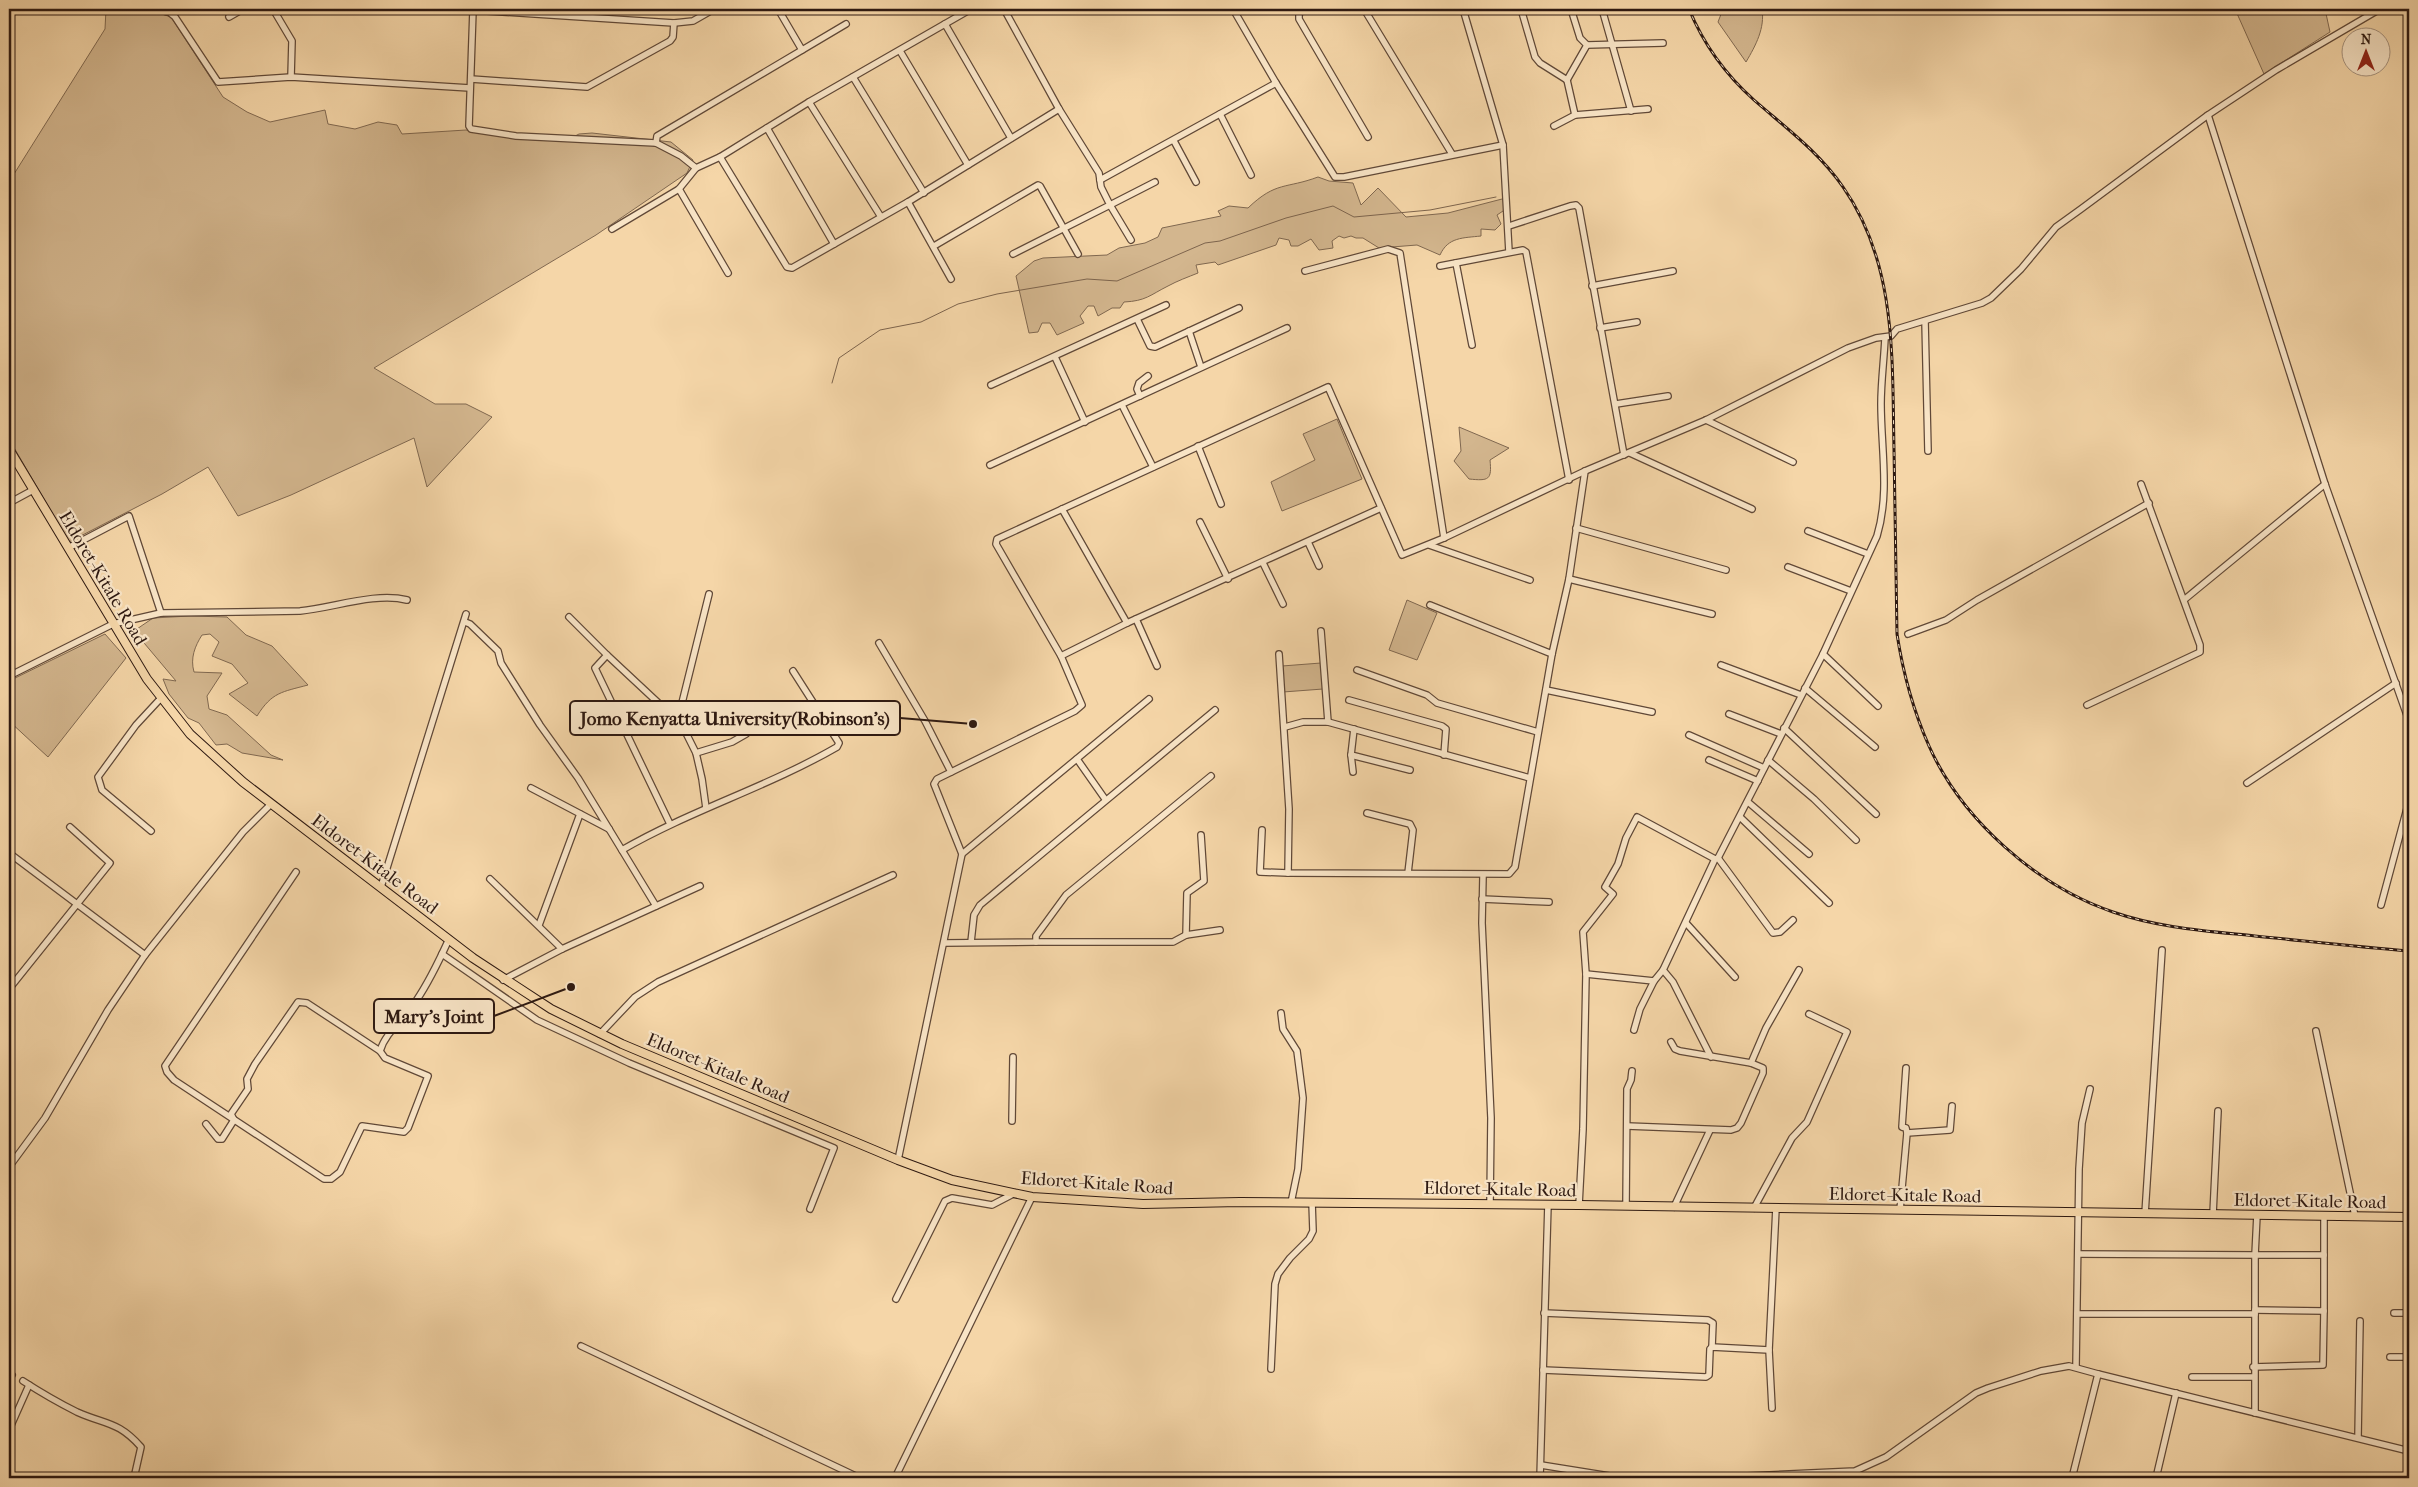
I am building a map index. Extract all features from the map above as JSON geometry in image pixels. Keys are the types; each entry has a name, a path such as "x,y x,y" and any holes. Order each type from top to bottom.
{"highway":[{"name":"Eldoret-Kitale Road","path":"9,450 113,624 161,698 202,746 271,804 503,980 567,1018 600,1034 898,1160 961,1183 1032,1197 1143,1204 1312,1202 1548,1204 2409,1217"}],"street":[{"path":"155,9 169,12 175,17 218,82 291,78 470,88"},
{"path":"229,16 243,9"},
{"path":"272,9 292,41 291,78"},
{"path":"456,9 674,23 693,21 714,9"},
{"path":"778,9 802,50"},
{"path":"612,228 679,188 696,168 720,157 809,102 900,52 972,9"},
{"path":"1004,9 1059,109 1099,173 1100,187 1131,240"},
{"path":"1233,9 1276,83 1335,177 1344,177 1503,145"},
{"path":"1307,9 1299,13 1299,19 1368,136"},
{"path":"1364,9 1452,154"},
{"path":"1463,9 1503,145 1509,252"},
{"path":"1521,9 1536,57 1540,63 1567,80"},
{"path":"1571,9 1580,38 1586,45 1613,46 1663,43"},
{"path":"1602,9 1631,111"},
{"path":"898,1160 962,854 934,784 937,779 1015,742 1075,711 1082,705 1061,656 996,544 998,539 1328,387 1402,555 1444,538 1585,472 1706,420 1848,348 1876,338 1891,336 1897,329 1982,303 1991,298 2034,254 2056,228 2208,115 2276,70 2380,9"},
{"path":"473,10 469,126 471,129 516,136 656,143 681,156 696,168"},
{"path":"470,79 586,87 670,42 673,37 674,23"},
{"path":"656,143 657,136 846,24"},
{"path":"945,24 1011,138"},
{"path":"1575,115 1567,80 1586,45"},
{"path":"900,52 968,165"},
{"path":"853,77 924,192"},
{"path":"1100,180 1174,141 1276,83"},
{"path":"809,102 881,217"},
{"path":"720,157 787,266 792,268 908,202 1059,109"},
{"path":"1554,126 1575,115 1648,109"},
{"path":"1220,114 1251,175"},
{"path":"2208,115 2325,484 2409,721"},
{"path":"767,128 834,244"},
{"path":"1174,141 1196,182"},
{"path":"1013,254 1156,182"},
{"path":"934,246 1038,185 1078,254"},
{"path":"679,188 728,273"},
{"path":"908,202 951,279"},
{"path":"1509,226 1576,205 1580,211 1624,456"},
{"path":"1305,270 1388,249 1400,253 1444,538"},
{"path":"1440,266 1523,250 1527,254 1570,480"},
{"path":"1456,263 1472,345"},
{"path":"1592,286 1673,271"},
{"path":"991,385 1137,320 1166,305"},
{"path":"1137,320 1152,347 1239,308"},
{"path":"1925,321 1928,452"},
{"path":"1600,328 1637,322"},
{"path":"990,465 1287,328"},
{"path":"1188,331 1201,367"},
{"path":"1634,1030 1640,1009 1654,981 1662,970 1716,858 1748,802 1782,731 1823,654 1883,516 1881,404 1885,338"},
{"path":"1054,357 1085,422"},
{"path":"1140,396 1137,389 1139,383 1148,376"},
{"path":"1616,404 1668,396"},
{"path":"1122,405 1153,467"},
{"path":"1706,420 1793,462"},
{"path":"1198,446 1221,504"},
{"path":"1630,453 1752,509"},
{"path":"1262,830 1260,872 1507,876 1515,867 1552,654 1569,579 1585,472"},
{"path":"2087,705 2198,654 2200,645 2185,600 2141,484"},
{"path":"2185,600 2325,484"},
{"path":"9,504 33,490"},
{"path":"1908,634 1946,620 1977,600 2149,503"},
{"path":"1061,656 1127,623 1228,579 1381,508"},
{"path":"1062,509 1127,623"},
{"path":"68,548 129,516 161,613"},
{"path":"1200,522 1228,579"},
{"path":"1576,528 1726,570"},
{"path":"1808,531 1868,554"},
{"path":"1308,542 1319,566"},
{"path":"1429,544 1530,580"},
{"path":"1263,563 1283,604"},
{"path":"1788,567 1851,591"},
{"path":"1569,579 1712,614"},
{"path":"678,719 709,594"},
{"path":"9,676 113,624 161,613 300,611 322,609 386,597 407,600"},
{"path":"1430,605 1552,654"},
{"path":"381,887 424,742 465,622 466,614"},
{"path":"569,617 607,655 678,719 696,753 706,808"},
{"path":"1136,619 1157,666"},
{"path":"465,622 470,624 498,651 501,663 540,725 578,778 656,906"},
{"path":"1321,630 1328,722"},
{"path":"879,642 926,721 952,772"},
{"path":"1279,654 1289,809 1288,873"},
{"path":"1823,654 1878,706"},
{"path":"607,655 595,668 670,824"},
{"path":"1721,665 1801,695"},
{"path":"1357,670 1427,695 1437,703 1538,732"},
{"path":"622,850 670,824 837,747 839,743 793,671"},
{"path":"2247,783 2396,683"},
{"path":"1805,688 1875,747"},
{"path":"1546,690 1652,712"},
{"path":"151,831 102,790 98,777 136,725 161,698"},
{"path":"962,854 1149,699"},
{"path":"1349,700 1442,726 1446,729 1444,755"},
{"path":"971,942 974,915 980,905 1105,798 1214,710"},
{"path":"1729,714 1782,731 1876,814"},
{"path":"1285,727 1303,722 1328,722 1530,778"},
{"path":"1352,772 1351,754 1354,729"},
{"path":"696,753 732,742 746,734"},
{"path":"1689,735 1764,768"},
{"path":"1351,754 1410,770"},
{"path":"1077,759 1105,798"},
{"path":"1709,760 1758,781"},
{"path":"1768,760 1814,799 1856,840"},
{"path":"1036,942 1036,936 1066,895 1211,776"},
{"path":"531,788 610,830"},
{"path":"2381,905 2409,801"},
{"path":"1748,802 1809,854"},
{"path":"9,1167 45,1118 108,1010 145,954 243,832 271,804"},
{"path":"1367,813 1410,824 1413,830 1408,873"},
{"path":"539,925 580,814"},
{"path":"1579,1205 1583,1129 1586,974 1583,932 1613,894 1605,887 1618,864 1626,838 1637,817 1716,858 1773,933 1780,932 1793,920"},
{"path":"1740,817 1829,903"},
{"path":"9,989 110,863 70,827"},
{"path":"1186,935 1187,893 1204,881 1201,836"},
{"path":"9,853 145,954"},
{"path":"234,1120 231,1114 248,1089 247,1079 255,1064 298,1002 307,1004 380,1052 385,1058 428,1076 406,1131 362,1126 340,1172 334,1178 327,1179 320,1176 234,1120 174,1080 167,1072 166,1066 296,872"},
{"path":"600,1034 634,997 658,982 893,875"},
{"path":"1483,876 1482,900 1491,1118 1490,1204"},
{"path":"490,879 562,949"},
{"path":"503,980 562,949 700,886"},
{"path":"1482,900 1549,902"},
{"path":"1686,923 1735,977"},
{"path":"944,943 1173,942 1186,935 1220,930"},
{"path":"380,1052 386,1038 416,1001 449,939"},
{"path":"2145,1214 2162,950"},
{"path":"442,954 537,1020 629,1063 834,1148 810,1209"},
{"path":"1662,970 1673,982 1711,1057"},
{"path":"1750,1063 1766,1028 1800,970"},
{"path":"1586,974 1654,981"},
{"path":"1281,1013 1283,1029 1297,1051 1303,1098 1298,1169 1291,1203"},
{"path":"1754,1208 1792,1138 1807,1122 1847,1032 1809,1014"},
{"path":"2316,1031 2355,1216"},
{"path":"1627,1126 1731,1130 1737,1128 1741,1123 1763,1073 1763,1068 1750,1063 1680,1051 1675,1049 1671,1042"},
{"path":"1012,1121 1013,1057"},
{"path":"1900,1210 1907,1133 1906,1128 1902,1127 1906,1068"},
{"path":"1626,1206 1626,1089 1632,1080 1632,1071"},
{"path":"2076,1366 2077,1212 2082,1124 2090,1089"},
{"path":"1907,1133 1950,1130 1952,1106"},
{"path":"2213,1214 2218,1111"},
{"path":"206,1124 218,1139 222,1139 234,1120"},
{"path":"1674,1207 1710,1130"},
{"path":"896,1299 945,1201 952,1198 992,1206 1015,1194"},
{"path":"895,1478 1032,1197"},
{"path":"1271,1369 1275,1284 1278,1274 1290,1258 1309,1239 1313,1231 1312,1202"},
{"path":"1540,1478 1548,1204"},
{"path":"1772,1408 1769,1350 1776,1208"},
{"path":"2255,1413 2255,1255 2257,1215"},
{"path":"2254,1367 2323,1365 2324,1216"},
{"path":"2078,1254 2324,1255"},
{"path":"2077,1314 2324,1311"},
{"path":"1542,1370 1706,1377 1709,1375 1713,1323 1708,1320 1544,1313"},
{"path":"2394,1313 2409,1313"},
{"path":"2358,1437 2360,1321"},
{"path":"581,1346 860,1478"},
{"path":"1712,1347 1769,1350"},
{"path":"2390,1357 2409,1357"},
{"path":"1704,1478 1855,1471 1886,1457 1976,1393 2041,1371 2076,1366 2098,1374 2358,1437 2409,1452"},
{"path":"2072,1478 2098,1374"},
{"path":"2192,1377 2254,1377"},
{"path":"23,1381 78,1412 112,1424 129,1433 142,1447 134,1478"},
{"path":"9,1430 29,1385"},
{"path":"2156,1478 2176,1394"},
{"path":"1541,1465 1622,1478"},
{"path":"1854,1478 1855,1471"}],"shaded area":[{"path":"106,9 146,9 171,17 223,97 247,112 270,122 325,110 328,124 355,129 378,122 397,125 402,134 466,130 517,139 565,141 579,134 592,133 671,142 693,160 687,173 596,235 374,368 435,404 466,404 492,417 427,487 414,438 291,495 238,516 208,467 162,494 69,542 9,439 9,182 105,29"},
{"path":"1723,9 1762,9 1761,30 1746,62 1718,22"},
{"path":"2235,9 2325,9 2330,32 2264,74"},
{"path":"1318,177 1329,181 1353,183 1361,205 1378,188 1406,217 1448,213 1502,199 1505,201 1506,209 1497,215 1501,224 1495,230 1481,229 1481,236 1462,238 1452,242 1443,249 1440,255 1417,245 1379,248 1363,238 1351,236 1344,238 1339,236 1332,241 1333,248 1319,250 1311,239 1298,246 1291,246 1289,240 1279,238 1276,245 1218,265 1215,262 1196,265 1198,273 1175,282 1143,299 1124,302 1120,308 1112,308 1098,316 1094,306 1088,306 1080,316 1084,323 1057,335 1050,323 1042,323 1038,332 1029,333 1016,276 1034,261 1043,258 1107,255 1119,248 1145,243 1158,237 1162,228 1221,216 1218,211 1229,206 1248,208 1274,189"},
{"path":"1337,419 1362,479 1282,511 1271,482 1315,460 1303,434"},
{"path":"1459,427 1509,448 1490,460 1490,475 1488,478 1481,480 1469,479 1454,461 1461,451"},
{"path":"1407,600 1437,613 1417,660 1389,650"},
{"path":"227,617 246,635 272,646 308,685 291,689 273,697 257,716 229,694 248,683 232,664 212,656 219,642 210,634 202,635 195,648 193,657 194,672 222,673 207,696 209,709 227,715 271,755 283,760 242,753 227,744 216,745 199,723 188,718 169,694 163,679 176,681 134,631 153,618"},
{"path":"105,634 126,658 48,757 9,721 9,681"},
{"path":"1321,663 1323,689 1283,692 1282,666"}],"waterway":[{"path":"832,383 839,358 880,330 921,322 958,304 997,294 1087,279 1117,281 1205,243 1220,241 1286,218 1333,206 1354,217 1430,210 1496,197"}],"railway":[{"path":"1689,9 1708,46 1734,80 1754,100 1813,151 1834,174 1861,217 1873,248 1882,280 1891,346 1897,634 1909,691 1923,732 1943,773 1961,799 1982,824 2030,868 2057,886 2113,912 2148,922 2183,928 2409,951"}],"place":[{"name":"Jomo Kenyatta University(Robinson's)","path":"973,724"},
{"name":"Mary's Joint","path":"571,987"}]}
